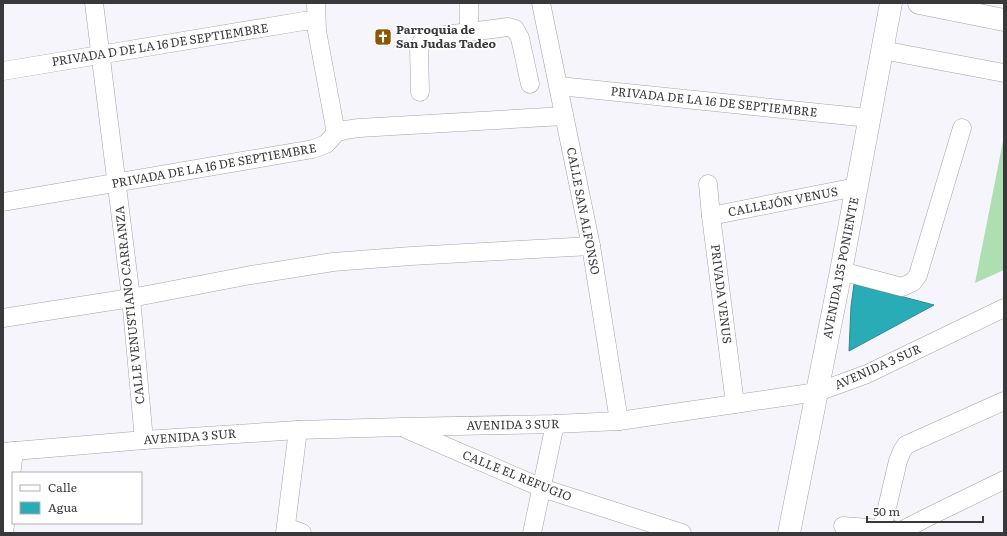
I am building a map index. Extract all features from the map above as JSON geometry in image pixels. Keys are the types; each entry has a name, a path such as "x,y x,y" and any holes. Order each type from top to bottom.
{"main road":[{"name":"AVENIDA 135 PONIENTE","path":"789,533 841,271 891,3"},
{"path":"919,3 1004,20"}],"street":[{"name":"CALLE VENUSTIANO CARRANZA","path":"94,3 132,298 144,440"},
{"path":"316,3 316,22 336,133"},
{"path":"469,3 469,31"},
{"name":"CALLE SAN ALFONSO","path":"541,3 591,246 618,421"},
{"name":"PRIVADA D DE LA 16 DE SEPTIEMBRE","path":"3,71 304,21 316,22"},
{"path":"420,92 419,48 422,41 430,37 508,27 515,29 520,38 530,84"},
{"path":"882,50 1004,73"},
{"name":"PRIVADA DE LA 16 DE SEPTIEMBRE","path":"559,86 869,118"},
{"name":"PRIVADA DE LA 16 DE SEPTIEMBRE","path":"3,202 313,150 326,144 336,133 345,130 564,116"},
{"path":"841,271 902,287 913,282 918,275 962,128"},
{"name":"PRIVADA VENUS","path":"708,184 735,404"},
{"name":"CALLEJÓN VENUS","path":"711,216 856,187"},
{"path":"3,318 132,298 251,275 333,262 591,246"},
{"name":"AVENIDA 3 SUR","path":"8,451 298,430 555,424 618,421 817,392 867,374 1004,308"},
{"path":"881,531 898,461 906,445 1004,401"},
{"path":"532,533 555,424"},
{"name":"CALLE EL REFUGIO","path":"401,427 542,488 682,533"},
{"path":"291,531 298,430"},
{"path":"4,533 8,451"},
{"path":"843,526 881,531 907,532 928,516 1004,480"}],"green space":[{"path":"1004,136 1004,270 975,283"}],"water":[{"path":"854,284 934,305 849,351 851,306"}],"place":[{"name":"Parroquia de San Judas Tadeo","path":"383,37"}]}
